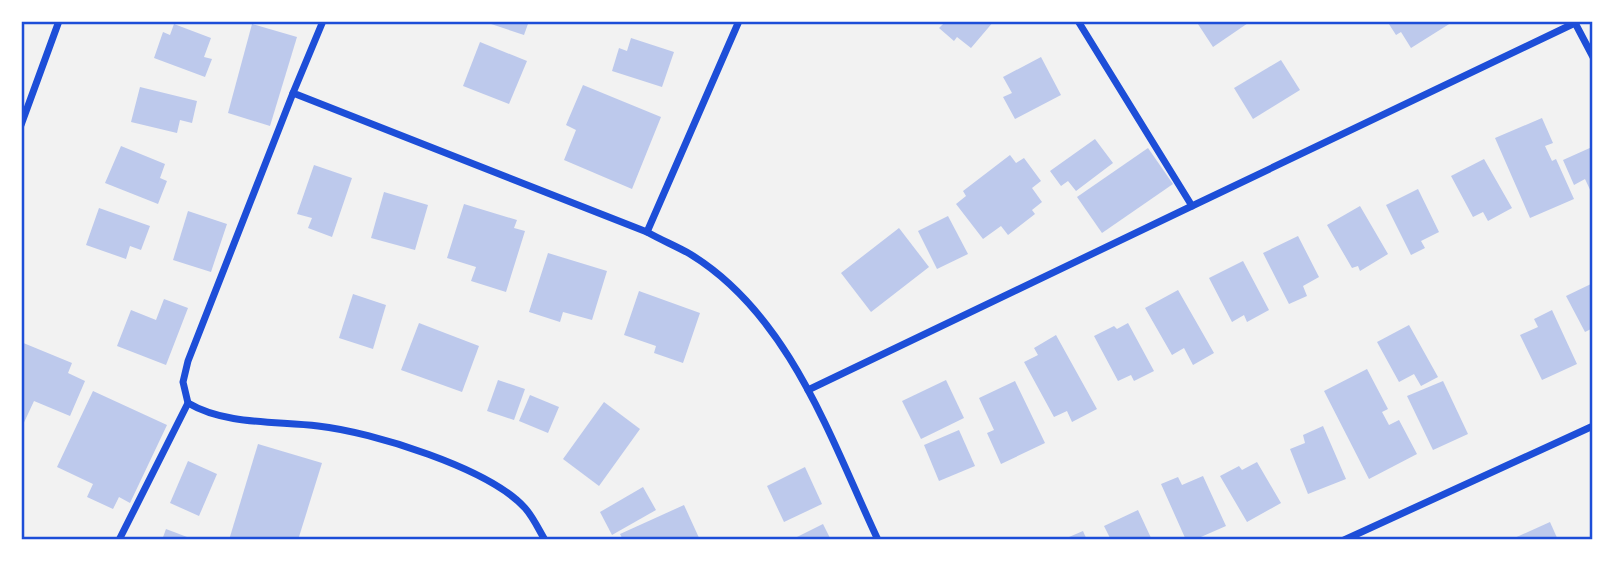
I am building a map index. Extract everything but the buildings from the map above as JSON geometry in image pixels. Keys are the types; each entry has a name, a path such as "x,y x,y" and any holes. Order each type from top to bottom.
{"street":[{"path":"21,125 59,21"},
{"path":"119,540 188,403 183,382 188,361 323,21"},
{"path":"647,232 739,21"},
{"path":"1078,21 1192,206"},
{"path":"808,390 1575,22 1593,57"},
{"path":"293,93 647,232 691,255 731,286 774,335 808,390 878,540"},
{"path":"188,403 208,415 323,426 382,440 437,458 494,485 526,508 545,540"},
{"path":"1344,540 1593,426"}]}
